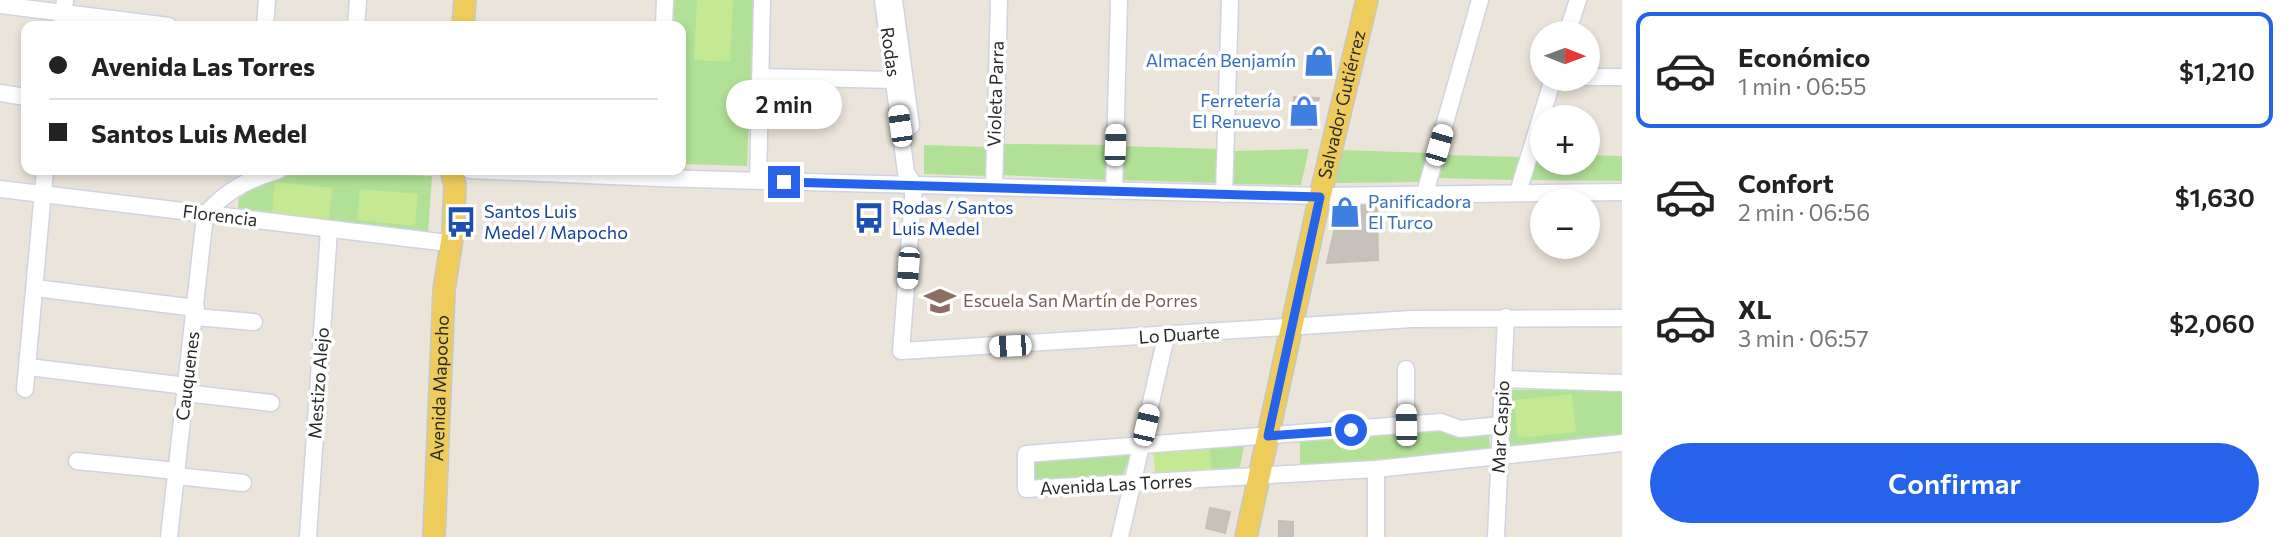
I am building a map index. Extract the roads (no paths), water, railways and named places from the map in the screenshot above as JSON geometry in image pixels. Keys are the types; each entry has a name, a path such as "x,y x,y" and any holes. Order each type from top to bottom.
{"main road":[{"path":"463,21 465,0"},
{"name":"Salvador Gutiérrez","path":"1246,537 1320,197 1367,0"},
{"name":"Avenida Mapocho","path":"434,537 434,486 447,237 455,185 452,175"},
{"name":"Avenida Mapocho","path":"421,537 424,514 434,486"}],"street":[{"path":"265,21 267,0"},
{"path":"356,21 358,0"},
{"path":"664,21 665,0"},
{"path":"758,181 762,0"},
{"name":"Rodas","path":"883,0 906,172 916,185"},
{"name":"Rodas","path":"894,0 916,185"},
{"name":"Violeta Parra","path":"994,187 999,0"},
{"path":"1114,191 1119,0"},
{"path":"1224,194 1230,0"},
{"path":"1425,193 1480,0"},
{"path":"1571,21 1578,0"},
{"path":"0,5 128,21"},
{"path":"760,77 894,80"},
{"path":"1600,77 1622,77"},
{"path":"1518,192 1549,91"},
{"path":"0,93 21,96"},
{"path":"25,389 44,175"},
{"path":"205,215 251,175"},
{"path":"673,175 758,181 1320,197 1425,193 1622,192"},
{"name":"Lo Duarte","path":"916,185 901,351 1166,337 1291,327 1506,317 1622,317"},
{"name":"Florencia","path":"0,189 329,230 447,237"},
{"name":"Cauquenes","path":"169,537 205,215"},
{"name":"Mestizo Alejo","path":"308,537 329,230"},
{"path":"36,288 254,322"},
{"name":"Mar Caspio","path":"1496,537 1506,317"},
{"path":"1120,537 1166,337"},
{"path":"28,367 271,402"},
{"path":"1406,369 1406,425"},
{"path":"1503,379 1622,383"},
{"name":"Avenida Las Torres","path":"1501,425 1460,429 1441,422 1026,454 1026,489 1132,486 1376,469 1622,443"},
{"path":"77,461 243,483"},
{"path":"1376,469 1376,537"}],"place":[{"name":"Almacén Benjamín","path":"1319,61"},
{"name":"Ferretería El Renuevo","path":"1304,111"},
{"name":"Panificadora El Turco","path":"1345,212"},
{"name":"Rodas / Santos Luis Medel","path":"869,218"},
{"name":"Santos Luis Medel / Mapocho","path":"461,222"},
{"name":"Escuela San Martín de Porres","path":"940,301"}]}
